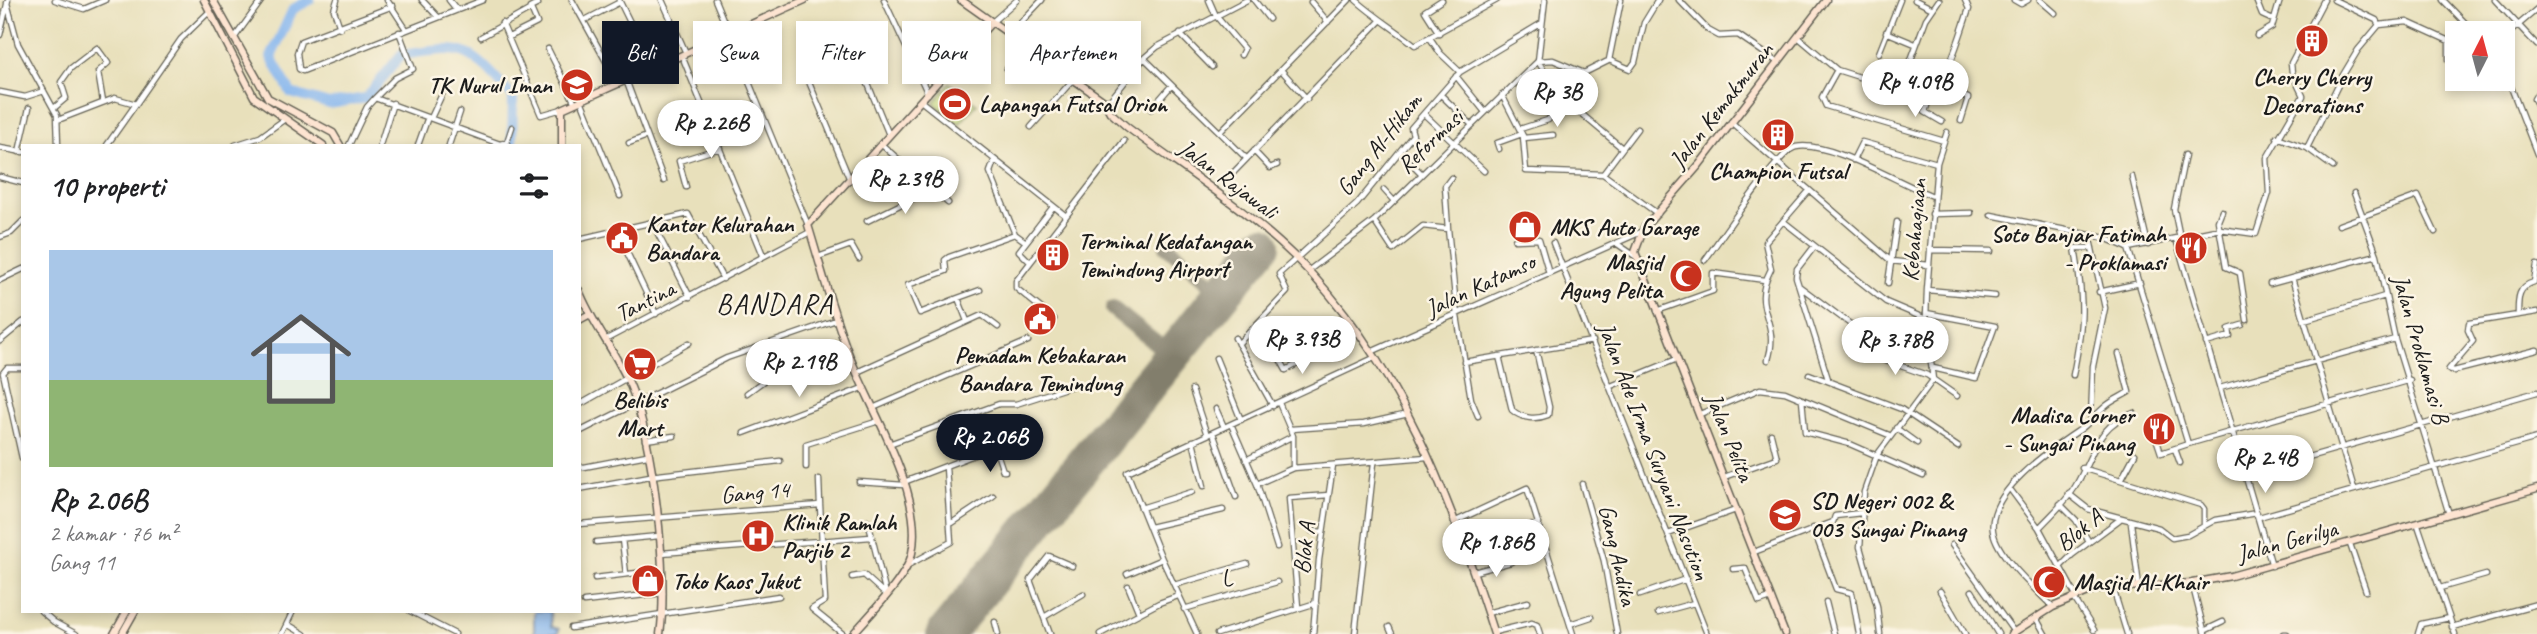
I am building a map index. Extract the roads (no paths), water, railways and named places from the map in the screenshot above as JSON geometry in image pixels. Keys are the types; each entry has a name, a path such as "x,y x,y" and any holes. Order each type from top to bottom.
{"street":[{"path":"55,0 84,9 104,0"},
{"path":"204,0 254,97 322,144"},
{"path":"213,0 268,98 332,133 339,144"},
{"path":"235,37 262,0"},
{"path":"337,0 334,10 340,27"},
{"path":"387,0 407,29"},
{"path":"422,0 438,17"},
{"path":"449,0 457,10"},
{"path":"393,6 298,43 298,68 303,71 484,0"},
{"path":"481,37 538,4 536,0"},
{"path":"572,0 602,54"},
{"path":"662,0 763,255"},
{"path":"715,0 725,21"},
{"path":"757,21 803,0"},
{"path":"884,0 928,94"},
{"path":"961,0 988,21"},
{"path":"1005,33 991,23 1017,0"},
{"path":"1023,21 1042,0"},
{"path":"1209,0 1216,16 1244,49 1241,55"},
{"path":"1077,84 1104,101 1111,99 1144,58 1180,34 1247,0"},
{"path":"1254,0 1269,19"},
{"path":"1220,132 1349,0"},
{"path":"1356,0 1380,21 1387,22 1415,45 1497,0"},
{"path":"1439,33 1425,11 1442,0"},
{"path":"1499,149 1497,143 1548,120 1562,100 1538,61 1545,0"},
{"path":"1609,61 1621,0"},
{"path":"1538,61 1553,60 1588,73 1609,61 1631,68 1644,23 1658,0"},
{"path":"1679,0 1711,32 1719,36 1738,35 1779,63"},
{"name":"Jalan Kemakmuran","path":"1642,232 1779,63 1826,0"},
{"path":"1879,53 1900,0"},
{"path":"1915,0 1931,8"},
{"path":"1908,68 1931,8 1939,0"},
{"path":"1942,122 1925,112 1929,99 1939,85 1969,9 1965,0"},
{"path":"2014,0 2022,4 2028,0"},
{"path":"2040,0 2055,13"},
{"path":"2256,0 2262,15 2273,20"},
{"path":"2257,36 2270,29 2280,0"},
{"path":"1991,215 2116,241 2128,248 2220,229 2253,235 2258,232 2269,193 2266,161 2277,137 2303,96 2290,69 2324,0"},
{"path":"2334,0 2376,20 2379,25"},
{"path":"2443,0 2462,21"},
{"path":"2496,0 2537,45"},
{"path":"587,19 619,1 629,21"},
{"path":"0,35 7,2"},
{"path":"7,2 18,44 54,108 58,120 58,144"},
{"path":"1311,2 1328,22"},
{"path":"509,37 537,23 529,8"},
{"path":"2515,28 2537,9"},
{"path":"108,144 181,39 211,10"},
{"path":"1233,173 1380,21"},
{"path":"2307,148 2343,75 2358,50 2379,25 2407,22 2445,39"},
{"path":"502,23 541,115 562,109 616,84"},
{"name":"Gang Al-Hikam","path":"1296,259 1357,204 1401,153 1413,135 1411,128 1458,74 1542,23"},
{"path":"1886,32 1915,44"},
{"path":"1180,34 1212,67"},
{"path":"349,144 367,107 395,78 413,69 400,35"},
{"path":"1798,37 1838,70 1929,99"},
{"path":"1428,38 1485,112"},
{"path":"54,108 66,98 61,82 82,59 97,48 107,60 107,65 98,72 103,102"},
{"path":"548,49 578,102 620,196"},
{"path":"679,56 693,50"},
{"path":"1144,58 1246,158"},
{"name":"Reformasi","path":"1308,271 1374,221 1538,61"},
{"path":"1838,70 1822,97 1826,106 1944,141"},
{"path":"1282,71 1307,99"},
{"path":"1903,90 1914,74"},
{"path":"628,84 664,181"},
{"path":"751,84 809,228 847,350 904,483 914,532 909,564 853,634"},
{"path":"810,84 850,180"},
{"path":"868,84 890,136"},
{"path":"809,228 937,84"},
{"path":"1031,127 1069,84"},
{"path":"1939,85 1968,98 1961,121"},
{"path":"1151,109 1171,86"},
{"path":"0,92 25,97 44,90"},
{"path":"418,144 444,90"},
{"path":"2512,91 2537,154"},
{"path":"1441,94 1472,125"},
{"path":"1503,94 1522,134 1526,171 1604,174 1658,214"},
{"path":"2537,94 2534,99 2537,104"},
{"path":"58,120 117,98 135,104"},
{"path":"375,98 480,138 505,144 512,127"},
{"name":"Jalan Rajawali","path":"1104,101 1115,118 1275,239 1308,271 1359,332 1409,414 1465,548 1494,633"},
{"path":"922,102 1066,216"},
{"path":"380,144 393,103"},
{"path":"1572,106 1622,148"},
{"path":"22,144 29,108"},
{"path":"562,109 562,144"},
{"path":"449,144 460,112"},
{"path":"1424,114 1484,171"},
{"path":"238,144 260,137 285,119"},
{"path":"1730,122 1891,261 1929,265"},
{"path":"1604,174 1637,129"},
{"name":"Kebahagiaan","path":"1933,380 1926,316 1927,290 1937,163 1947,132"},
{"path":"1522,134 1553,135"},
{"path":"629,142 647,136"},
{"path":"2277,137 2319,154 2333,167"},
{"path":"480,138 483,144"},
{"path":"1054,319 1014,285 1124,141"},
{"path":"1853,160 1862,142 1937,163"},
{"path":"882,145 948,203"},
{"path":"1705,260 1778,161 1794,147 1810,146 1853,160 1933,196"},
{"path":"0,148 21,152"},
{"path":"687,187 679,162 720,148"},
{"path":"1254,151 1270,168 1277,165"},
{"path":"1401,153 1422,174"},
{"path":"2185,155 2174,209 2178,238 2272,566"},
{"path":"994,161 990,172 1015,234 1026,242"},
{"path":"0,177 21,182"},
{"path":"2132,177 2148,245"},
{"path":"1451,178 1445,186 1457,316 1473,405 1478,416"},
{"path":"867,221 932,189"},
{"path":"1384,190 1394,201"},
{"path":"1768,359 1774,341 1761,302 1771,264 1765,239 1809,191"},
{"name":"Jalan Proklamasi B","path":"2354,193 2365,216 2377,255 2395,339 2424,425 2449,515"},
{"path":"2339,225 2418,195 2435,232"},
{"path":"1030,262 1019,253 1053,207"},
{"path":"2222,211 2220,229 2226,267 2239,273 2247,320"},
{"path":"1932,214 1971,213"},
{"path":"581,239 688,214 723,279"},
{"path":"1374,221 1393,250 1423,226 1448,229"},
{"path":"1783,221 1886,303 1926,316 1995,326 1976,378 1933,368"},
{"path":"1888,283 1897,222"},
{"path":"0,237 11,233 21,223"},
{"name":"Tantina","path":"605,340 690,298 809,228"},
{"path":"1616,243 1635,256 1642,232"},
{"name":"Jalan Katamso","path":"1141,508 1127,473 1276,404 1373,355 1642,232"},
{"path":"658,234 690,298"},
{"path":"980,290 920,313 908,289 910,284 947,269 945,262 948,257 1015,234"},
{"path":"2089,235 2105,308 2093,366 2091,419"},
{"path":"1515,240 1539,239 1549,273"},
{"name":"Jalan Ade Irma Suryani Nasution","path":"1553,243 1707,634"},
{"path":"818,257 851,245 859,259"},
{"path":"624,246 656,314"},
{"path":"1814,247 1797,269 1799,285 1828,380"},
{"path":"2073,375 2083,317 2083,295 2075,249 2092,248"},
{"path":"2128,248 2188,444"},
{"path":"1930,250 1990,251"},
{"path":"2270,284 2377,255"},
{"name":"Jalan Pelita","path":"1635,256 1700,414 1785,634"},
{"path":"1238,344 1287,292 1279,275 1296,259"},
{"path":"2518,315 2518,295 2524,285 2534,282 2537,265"},
{"path":"0,280 21,270"},
{"path":"1657,311 1713,291 1713,274 1765,280"},
{"path":"2291,278 2354,489"},
{"path":"2102,292 2140,284"},
{"path":"1799,285 1861,332"},
{"path":"1927,290 1995,296"},
{"path":"581,294 626,376 636,402 647,455 661,553 664,593 660,634"},
{"path":"2304,320 2385,296"},
{"path":"958,298 967,321"},
{"path":"2537,312 2469,323 2468,330 2473,341 2449,370 2537,350"},
{"path":"581,319 590,314"},
{"path":"856,372 967,321 985,316 998,327"},
{"path":"581,431 727,358 837,320"},
{"path":"0,341 21,324"},
{"path":"2206,343 2230,336 2229,328 2242,325"},
{"path":"1267,336 1286,370 1359,332"},
{"path":"1235,338 1291,429 1293,468"},
{"path":"2220,388 2395,339"},
{"path":"872,408 1028,341"},
{"path":"1464,362 1593,341"},
{"path":"581,404 626,376 689,344"},
{"path":"750,392 777,370 847,350"},
{"path":"1499,356 1512,410 1525,417 1543,417 1549,414 1549,407 1536,350"},
{"path":"2053,607 2025,579 1993,531 1996,511 2010,489 2057,443 2129,392 2119,354"},
{"path":"1869,355 1927,375 1957,396"},
{"path":"1216,358 1241,420"},
{"path":"1611,386 1677,359"},
{"path":"21,368 7,368 3,373 21,453"},
{"path":"1809,374 1910,413 1958,447"},
{"path":"1880,634 1877,606 1861,555 1864,492 1877,455 1889,435 1910,413 1933,380"},
{"path":"2157,441 2160,452 2175,449 2232,430 2410,380"},
{"path":"889,444 999,404 1016,404 1075,385"},
{"path":"744,433 863,387"},
{"path":"1700,414 1764,388 1802,399 1889,435"},
{"path":"1192,390 1206,435"},
{"path":"2245,475 2537,392"},
{"path":"1802,399 1805,432 1877,455 1923,476"},
{"path":"1216,409 1224,427"},
{"path":"2039,528 2070,494 2082,468 2109,426 2134,413"},
{"path":"1291,429 1364,424 1409,414"},
{"path":"806,467 806,444 879,421"},
{"path":"1231,424 1256,484 1277,547"},
{"path":"1896,428 1917,443"},
{"path":"859,482 904,483 995,447 1026,431"},
{"path":"1213,433 1236,497"},
{"path":"1724,477 1777,458 1772,434"},
{"path":"644,440 674,436"},
{"path":"1246,460 1293,436"},
{"path":"2070,494 2088,509 2131,523 2159,528 2172,538 2222,518 2258,515 2537,438"},
{"path":"1193,441 1204,486"},
{"path":"995,447 1003,471 1006,471"},
{"path":"2175,449 2180,463"},
{"path":"2121,480 2135,454"},
{"path":"581,468 647,455"},
{"path":"1256,484 1293,468 1427,457"},
{"path":"581,489 650,476 780,461"},
{"path":"1355,634 1374,463"},
{"name":"Blok A","path":"1314,634 1323,532 1333,466"},
{"path":"909,564 950,545 952,523 946,467"},
{"path":"2082,468 2201,505 2204,509 2204,526"},
{"path":"819,479 820,505"},
{"name":"Gang Andika","path":"1583,484 1604,561 1617,634"},
{"path":"1454,522 1525,487 1539,523 1573,634"},
{"path":"2010,489 2039,528 2094,630"},
{"name":"Jalan Gerilya","path":"2015,633 2053,607 2074,597 2113,587 2192,583 2272,566 2537,489"},
{"path":"1192,492 1141,508 1197,634"},
{"path":"1298,607 1289,499 1329,495"},
{"path":"952,523 993,496"},
{"path":"2060,504 2076,520 2089,542"},
{"name":"Gang 14","path":"581,524 820,505 825,601 812,609 843,634"},
{"path":"1150,527 1223,510"},
{"path":"1668,534 1738,510"},
{"path":"1754,552 1833,522 1835,516 1861,513"},
{"name":"Blok A","path":"2060,567 2120,520"},
{"path":"868,521 886,595"},
{"path":"1465,548 1539,523"},
{"path":"2131,523 2139,587"},
{"path":"2418,525 2455,634"},
{"path":"1813,528 1833,585 1836,589 1853,594 1859,634"},
{"path":"1312,531 1323,532"},
{"path":"596,542 659,536"},
{"path":"661,553 871,537"},
{"path":"622,539 626,574"},
{"path":"2350,544 2366,591"},
{"path":"1952,545 2015,633"},
{"path":"1050,634 1030,578 1049,556 1072,566"},
{"path":"1127,574 1162,559"},
{"path":"1474,572 1511,562"},
{"path":"1174,585 1247,564"},
{"path":"1733,569 1745,568 1759,603 1771,598"},
{"path":"594,578 662,570"},
{"path":"852,577 864,575 886,595"},
{"path":"2440,588 2486,575"},
{"path":"2354,580 2362,577"},
{"path":"1640,595 1686,579"},
{"name":"L","path":"1184,609 1277,582"},
{"path":"2192,583 2204,632 2223,622"},
{"path":"1128,586 1139,613"},
{"path":"2113,587 2127,634"},
{"path":"1940,591 1965,634"},
{"path":"1972,591 1998,634"},
{"path":"583,602 664,593"},
{"path":"1044,617 1083,594"},
{"path":"571,628 779,596"},
{"path":"1100,634 1178,596"},
{"path":"1488,613 1528,602"},
{"path":"1658,613 1695,602"},
{"path":"1217,634 1316,603"},
{"path":"1826,603 1834,634"},
{"path":"2452,626 2537,604"},
{"path":"43,613 76,634"},
{"path":"114,634 126,613"},
{"path":"122,634 134,613"},
{"path":"282,634 292,613"},
{"path":"414,613 455,634"},
{"path":"1570,624 1591,617"},
{"path":"2036,618 2045,634"},
{"path":"2418,634 2421,624 2449,618"},
{"path":"995,622 998,634"},
{"path":"1494,633 1532,623 1540,634"},
{"path":"287,624 304,634"},
{"path":"1389,626 1392,634"}],"water":[{"path":"534,613 550,613 551,627 559,629 558,634 534,634"}],"waterway":[{"path":"310,0 293,9 271,57 291,93 329,104 366,98 401,55 454,50 475,59 513,97 512,144"}],"place":[{"name":"Cherry Cherry Decorations","path":"2312,41"},
{"name":"TK Nurul Iman","path":"577,85"},
{"name":"Lapangan Futsal Orion","path":"955,104"},
{"name":"Champion Futsal","path":"1778,135"},
{"name":"MKS Auto Garage","path":"1525,227"},
{"name":"Kantor Kelurahan Bandara","path":"622,238"},
{"name":"Soto Banjar Fatimah - Proklamasi","path":"2191,248"},
{"name":"Terminal Kedatangan Temindung Airport","path":"1053,255"},
{"name":"Masjid Agung Pelita","path":"1686,276"},
{"name":"Pemadam Kebakaran Bandara Temindung","path":"1040,319"},
{"name":"Belibis Mart","path":"640,364"},
{"name":"Madisa Corner - Sungai Pinang","path":"2159,429"},
{"name":"SD Negeri 002 & 003 Sungai Pinang","path":"1785,515"},
{"name":"Klinik Ramlah Parjib 2","path":"758,536"},
{"name":"Toko Kaos Jukut","path":"648,581"},
{"name":"Masjid Al-Khair","path":"2049,582"}],"district":[{"name":"BANDARA","path":"775,303"}]}
